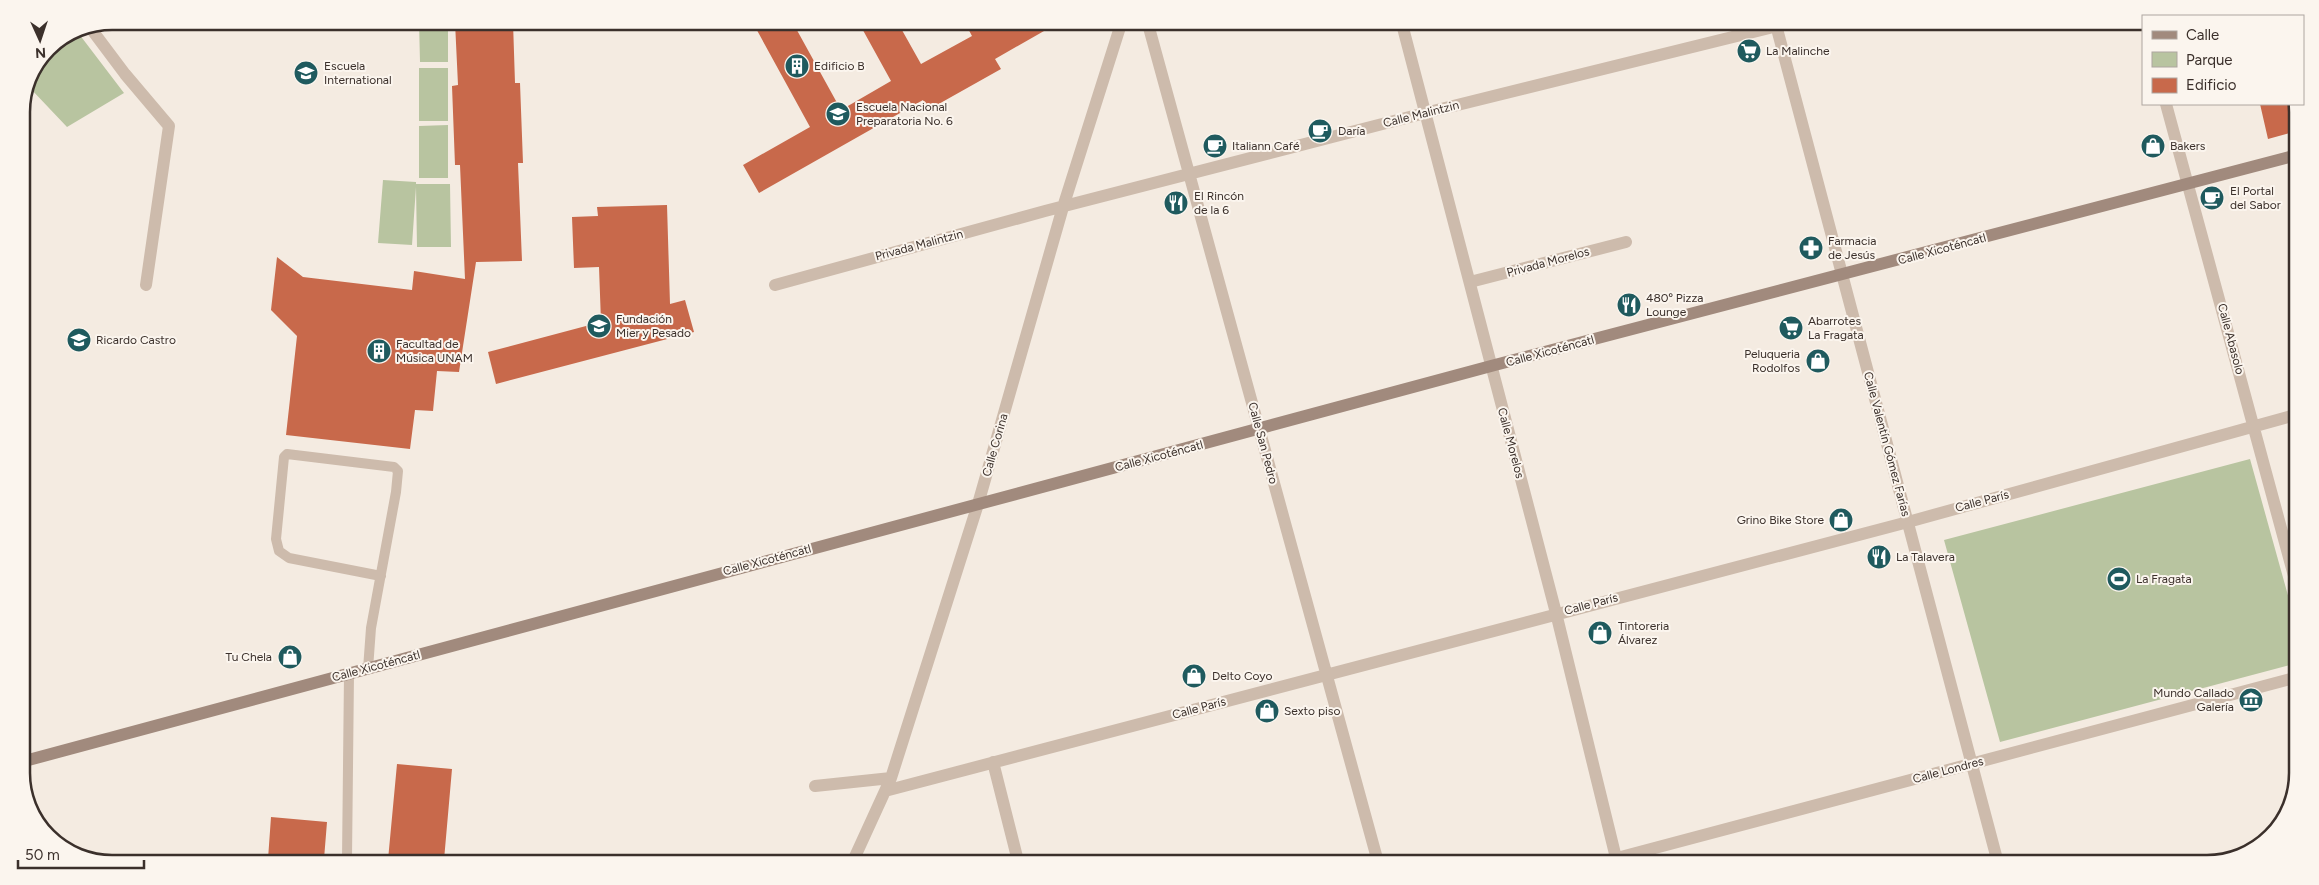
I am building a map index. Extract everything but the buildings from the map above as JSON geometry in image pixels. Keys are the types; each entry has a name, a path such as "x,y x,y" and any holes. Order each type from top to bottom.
{"street":[{"name":"Calle Corina","path":"856,855 891,778 978,504 1063,207 1119,30"},
{"name":"Calle San Pedro","path":"1150,30 1376,855"},
{"name":"Calle Morelos","path":"1404,30 1556,613 1615,855"},
{"name":"Calle Malintzin","path":"1063,207 1426,113 1762,30"},
{"name":"Calle Valentín Gómez Farías","path":"1779,30 1841,275 1996,855"},
{"path":"94,33 125,74 169,126 146,285"},
{"name":"Calle Abasolo","path":"2166,105 2289,557"},
{"name":"Calle Xicoténcatl","path":"30,760 1491,366 2289,157"},
{"name":"Privada Malintzin","path":"775,285 1063,207"},
{"name":"Privada Morelos","path":"1470,282 1626,242"},
{"name":"Calle París","path":"885,791 1556,613 1908,522 2289,417"},
{"name":"Calle Londres","path":"1638,855 2289,679"},
{"path":"993,762 1016,855"},
{"path":"815,786 891,778"}],"lane":[{"path":"368,669 370,637 381,576 396,492 398,471 394,467 287,454 284,457 276,539 279,551 289,558 381,576"},
{"path":"347,855 349,674"}],"green space":[{"path":"419,30 448,30 448,62 420,62"},
{"path":"81,36 124,93 67,127 33,91 36,81 46,65 65,65 65,46"},
{"path":"419,68 448,68 448,121 419,121"},
{"path":"448,125 448,178 419,178 419,126"},
{"path":"383,180 416,182 416,184 450,184 451,247 417,247 416,187 412,245 378,243"},
{"name":"La Fragata","path":"2250,459 2289,599 2289,665 2000,742 1944,540"}],"place":[{"name":"La Malinche","path":"1749,51"},
{"name":"Edificio B","path":"797,66"},
{"name":"Escuela International","path":"306,73"},
{"name":"Escuela Nacional Preparatoria No. 6","path":"838,114"},
{"name":"Daría","path":"1320,131"},
{"name":"Italiann Café","path":"1215,146"},
{"name":"Bakers","path":"2153,146"},
{"name":"El Portal del Sabor","path":"2212,198"},
{"name":"El Rincón de la 6","path":"1176,203"},
{"name":"Farmacia de Jesús","path":"1811,248"},
{"name":"480º Pizza Lounge","path":"1629,305"},
{"name":"Fundación Mier y Pesado","path":"599,326"},
{"name":"Abarrotes La Fragata","path":"1791,328"},
{"name":"Ricardo Castro","path":"79,340"},
{"name":"Facultad de Música UNAM","path":"379,351"},
{"name":"Peluqueria Rodolfos","path":"1818,361"},
{"name":"Grino Bike Store","path":"1841,520"},
{"name":"La Talavera","path":"1879,557"},
{"name":"La Fragata","path":"2119,579"},
{"name":"Tintoreria Álvarez","path":"1600,633"},
{"name":"Tu Chela","path":"290,657"},
{"name":"Delto Coyo","path":"1194,676"},
{"name":"Mundo Callado Galería","path":"2251,700"},
{"name":"Sexto piso","path":"1267,711"}]}
